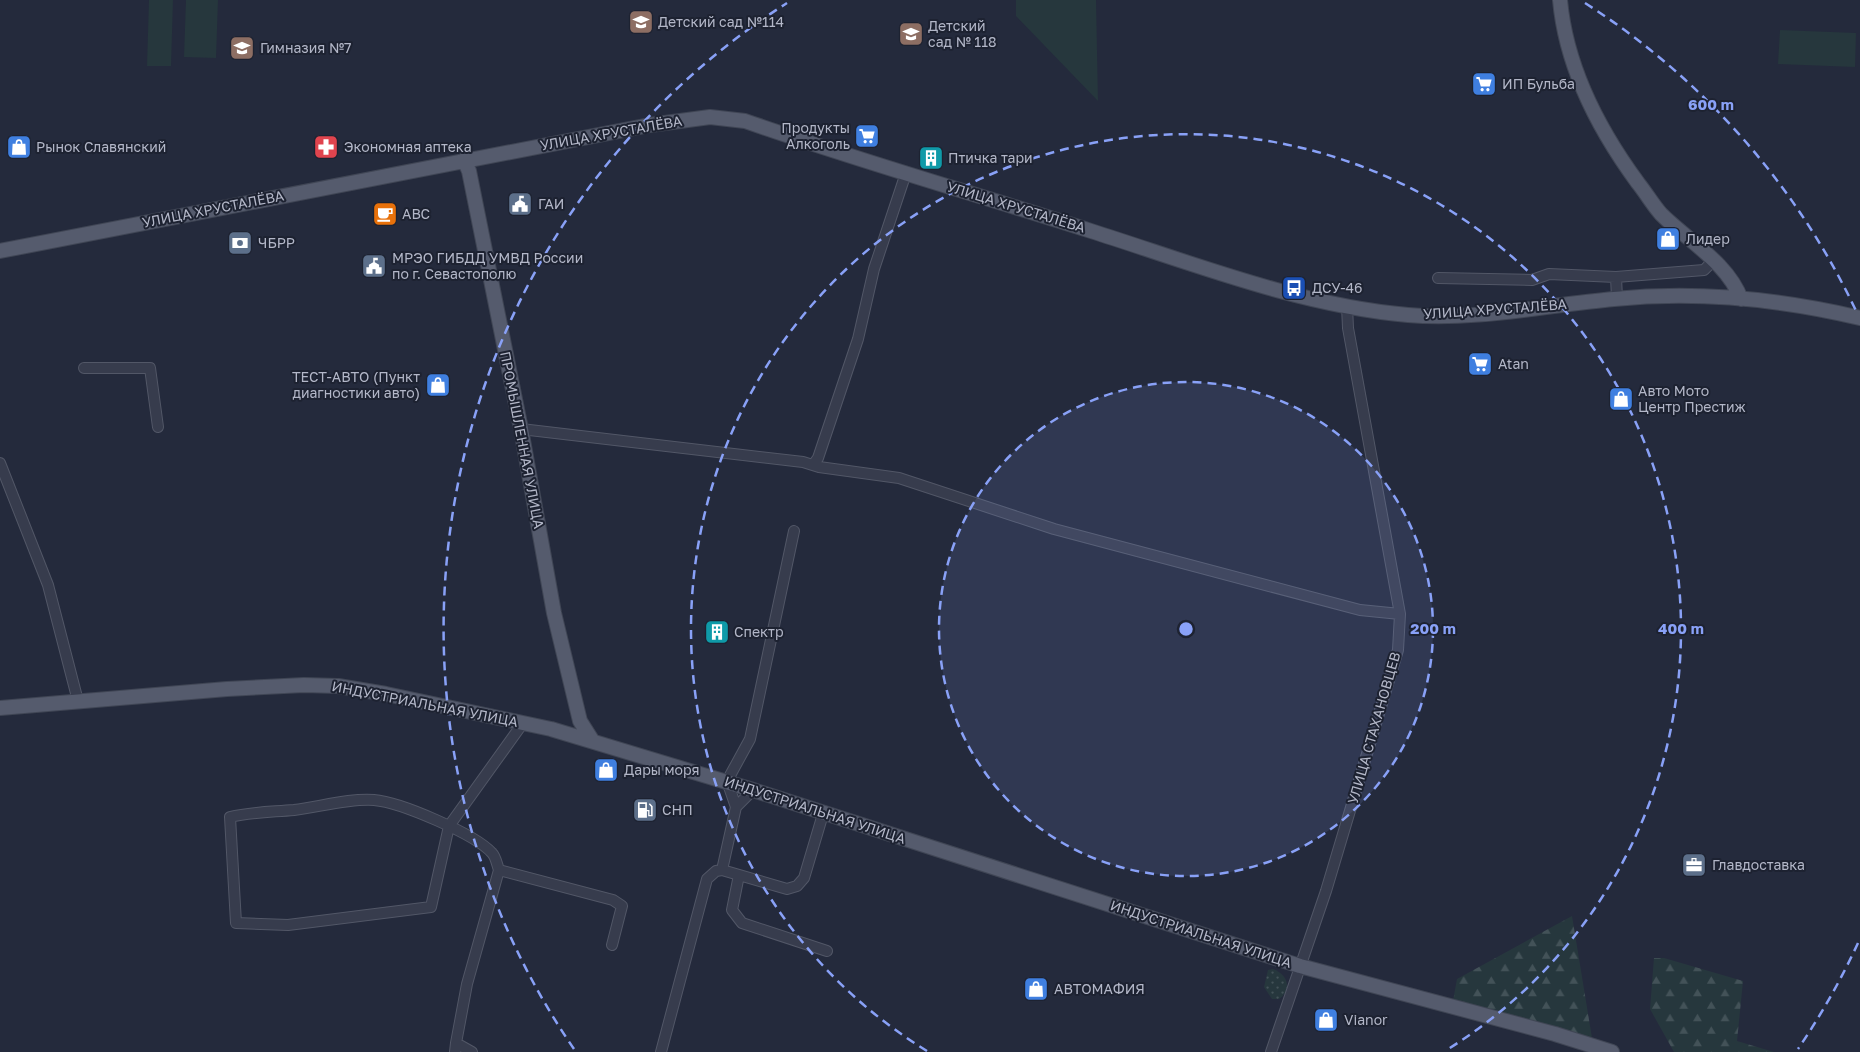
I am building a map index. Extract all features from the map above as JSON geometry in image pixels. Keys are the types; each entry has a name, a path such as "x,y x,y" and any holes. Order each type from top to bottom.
{"main road":[{"path":"1560,0 1562,24 1574,61 1595,114 1620,159 1660,212 1714,261 1736,285 1741,299"},
{"name":"УЛИЦА ХРУСТАЛЁВА","path":"0,251 650,125 710,118 745,121 1290,293 1347,306 1408,315 1454,315 1617,298 1692,295 1741,299 1822,310 1860,318"},
{"name":"ПРОМЫШЛЕННАЯ УЛИЦА","path":"464,160 471,178 521,429 554,614 580,721 592,740"},
{"name":"ИНДУСТРИАЛЬНАЯ УЛИЦА","path":"0,708 227,689 304,685 338,686 523,723 592,740 727,781 822,814 1300,966 1555,1034 1612,1052"},
{"path":"551,729 567,729 580,721"}],"street":[{"path":"813,465 818,458 858,340 874,269 906,173"},
{"path":"1438,278 1532,280 1549,274 1616,277 1704,270 1714,261"},
{"path":"1616,277 1617,298"},
{"name":"УЛИЦА СТАХАНОВЦЕВ","path":"1271,1052 1326,891 1398,650 1400,614 1348,328 1347,306"},
{"path":"84,368 150,368 158,427"},
{"path":"521,429 803,462 899,478 1054,529 1360,610 1400,614"},
{"path":"0,463 48,585 78,701"},
{"path":"722,870 736,807 727,781 750,739 794,531"},
{"path":"472,1052 455,1048 467,984 499,870 493,853 449,826 432,818 374,800 293,810 249,812 230,817 236,923 288,925 431,907 449,826 523,723"},
{"path":"736,807 753,790"},
{"path":"661,1052 704,885 711,875 722,870 788,889 797,886 804,878 822,814"},
{"path":"499,870 613,900 622,906 612,945"},
{"path":"739,875 732,910 742,923 827,950"}],"green space":[{"path":"149,0 173,0 171,66 147,66"},
{"path":"186,0 218,0 216,58 184,57"},
{"path":"1016,0 1096,0 1098,101 1016,16"},
{"path":"1780,30 1856,33 1855,67 1778,64"},
{"path":"1572,916 1592,1038 1453,1001 1457,979"},
{"path":"1654,958 1664,958 1743,981 1737,1041 1774,1052 1674,1052 1650,1009"},
{"path":"1273,969 1282,974 1287,986 1286,991 1279,999 1272,999 1264,987 1268,970"}],"place":[{"name":"Детский сад №114","path":"641,22"},
{"name":"Детский сад № 118","path":"911,34"},
{"name":"Гимназия №7","path":"242,48"},
{"name":"ИП Бульба","path":"1484,84"},
{"name":"Продукты Алкоголь","path":"867,136"},
{"name":"Рынок Славянский","path":"19,147"},
{"name":"Экономная аптека","path":"326,147"},
{"name":"Птичка тари","path":"931,158"},
{"name":"ГАИ","path":"520,204"},
{"name":"АВС","path":"385,214"},
{"name":"Лидер","path":"1668,239"},
{"name":"ЧБРР","path":"240,243"},
{"name":"МРЭО ГИБДД УМВД России по г. Севастополю","path":"374,266"},
{"name":"ДСУ-46","path":"1294,288"},
{"name":"Atan","path":"1480,364"},
{"name":"ТЕСТ-АВТО (Пункт диагностики авто)","path":"438,385"},
{"name":"Авто Мото Центр Престиж","path":"1621,399"},
{"name":"Спектр","path":"717,632"},
{"name":"Дары моря","path":"606,770"},
{"name":"СНП","path":"645,810"},
{"name":"Главдоставка","path":"1694,865"},
{"name":"АВТОМАФИЯ","path":"1036,989"},
{"name":"Vianor","path":"1326,1020"}]}
